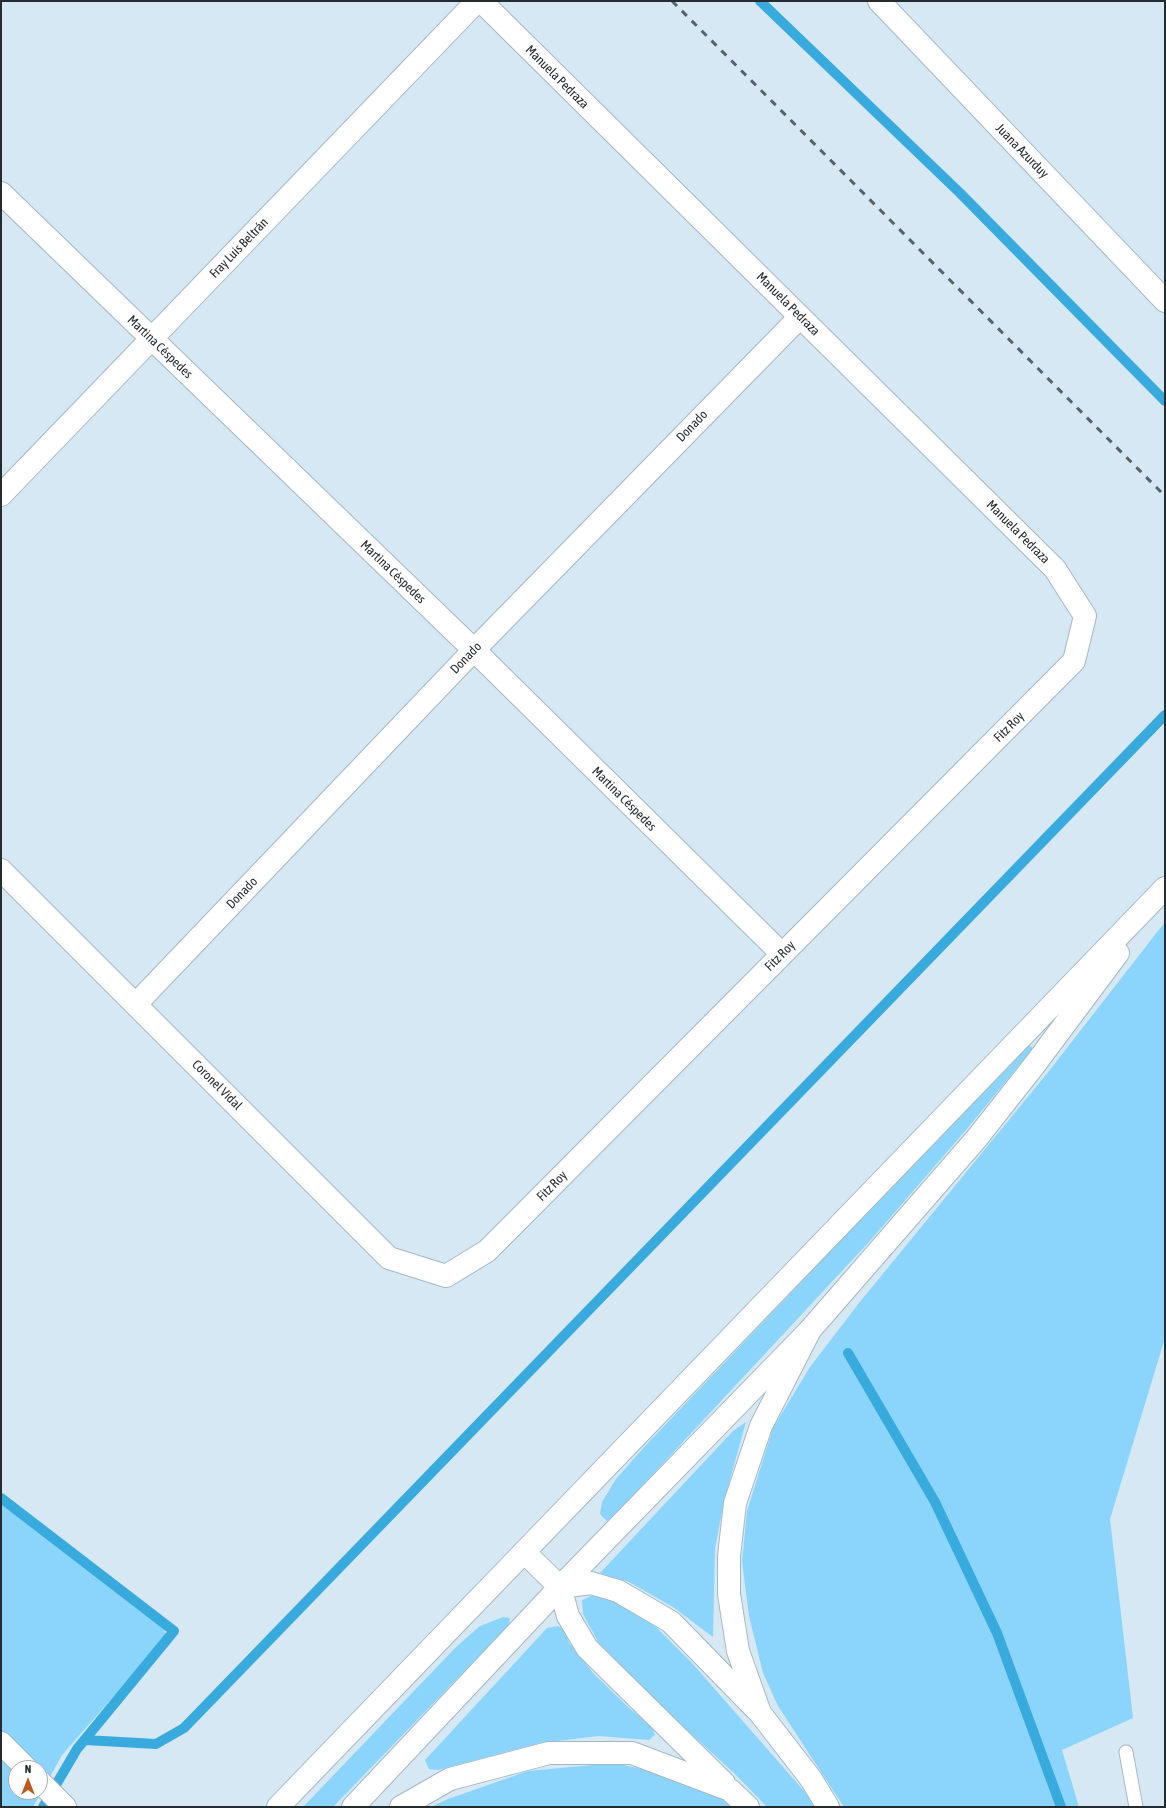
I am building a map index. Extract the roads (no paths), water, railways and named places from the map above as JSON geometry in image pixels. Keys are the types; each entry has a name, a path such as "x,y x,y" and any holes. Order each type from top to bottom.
{"main road":[{"name":"Fray Luis Beltrán","path":"1,495 478,1"},
{"name":"Manuela Pedraza","path":"481,1 1055,569 1085,616"},
{"name":"Juana Azurduy","path":"892,6 1165,301"},
{"name":"Martina Céspedes","path":"1,193 474,650 782,954"},
{"name":"Donado","path":"136,1004 474,650 800,317"},
{"name":"Fitz Roy","path":"446,1276 486,1251 1074,661 1085,616"},
{"name":"Coronel Vidal","path":"1,870 389,1258 446,1276"},
{"path":"353,1807 560,1587 810,1330 977,1138 1036,1064 1165,889"},
{"path":"278,1807 1165,889"},
{"path":"760,1713 738,1651 729,1594 729,1556 734,1503 761,1426 810,1330"},
{"path":"524,1553 560,1587 568,1616 587,1648 748,1807"},
{"path":"560,1587 591,1583 618,1591 671,1622 760,1713 811,1779 828,1807"},
{"path":"1,1743 18,1760"},
{"path":"401,1807 450,1779 549,1753 632,1753 730,1790"},
{"path":"48,1790 65,1807"}],"lane":[{"path":"1126,1752 1136,1807"}],"waterway":[{"path":"760,1 960,193 1165,401"},
{"path":"85,1740 156,1744 184,1728 1165,715"},
{"path":"848,1353 935,1502 997,1633 1061,1807"},
{"path":"1,1498 174,1631 77,1749 43,1807"}],"railway":[{"path":"672,1 1165,496"}]}
